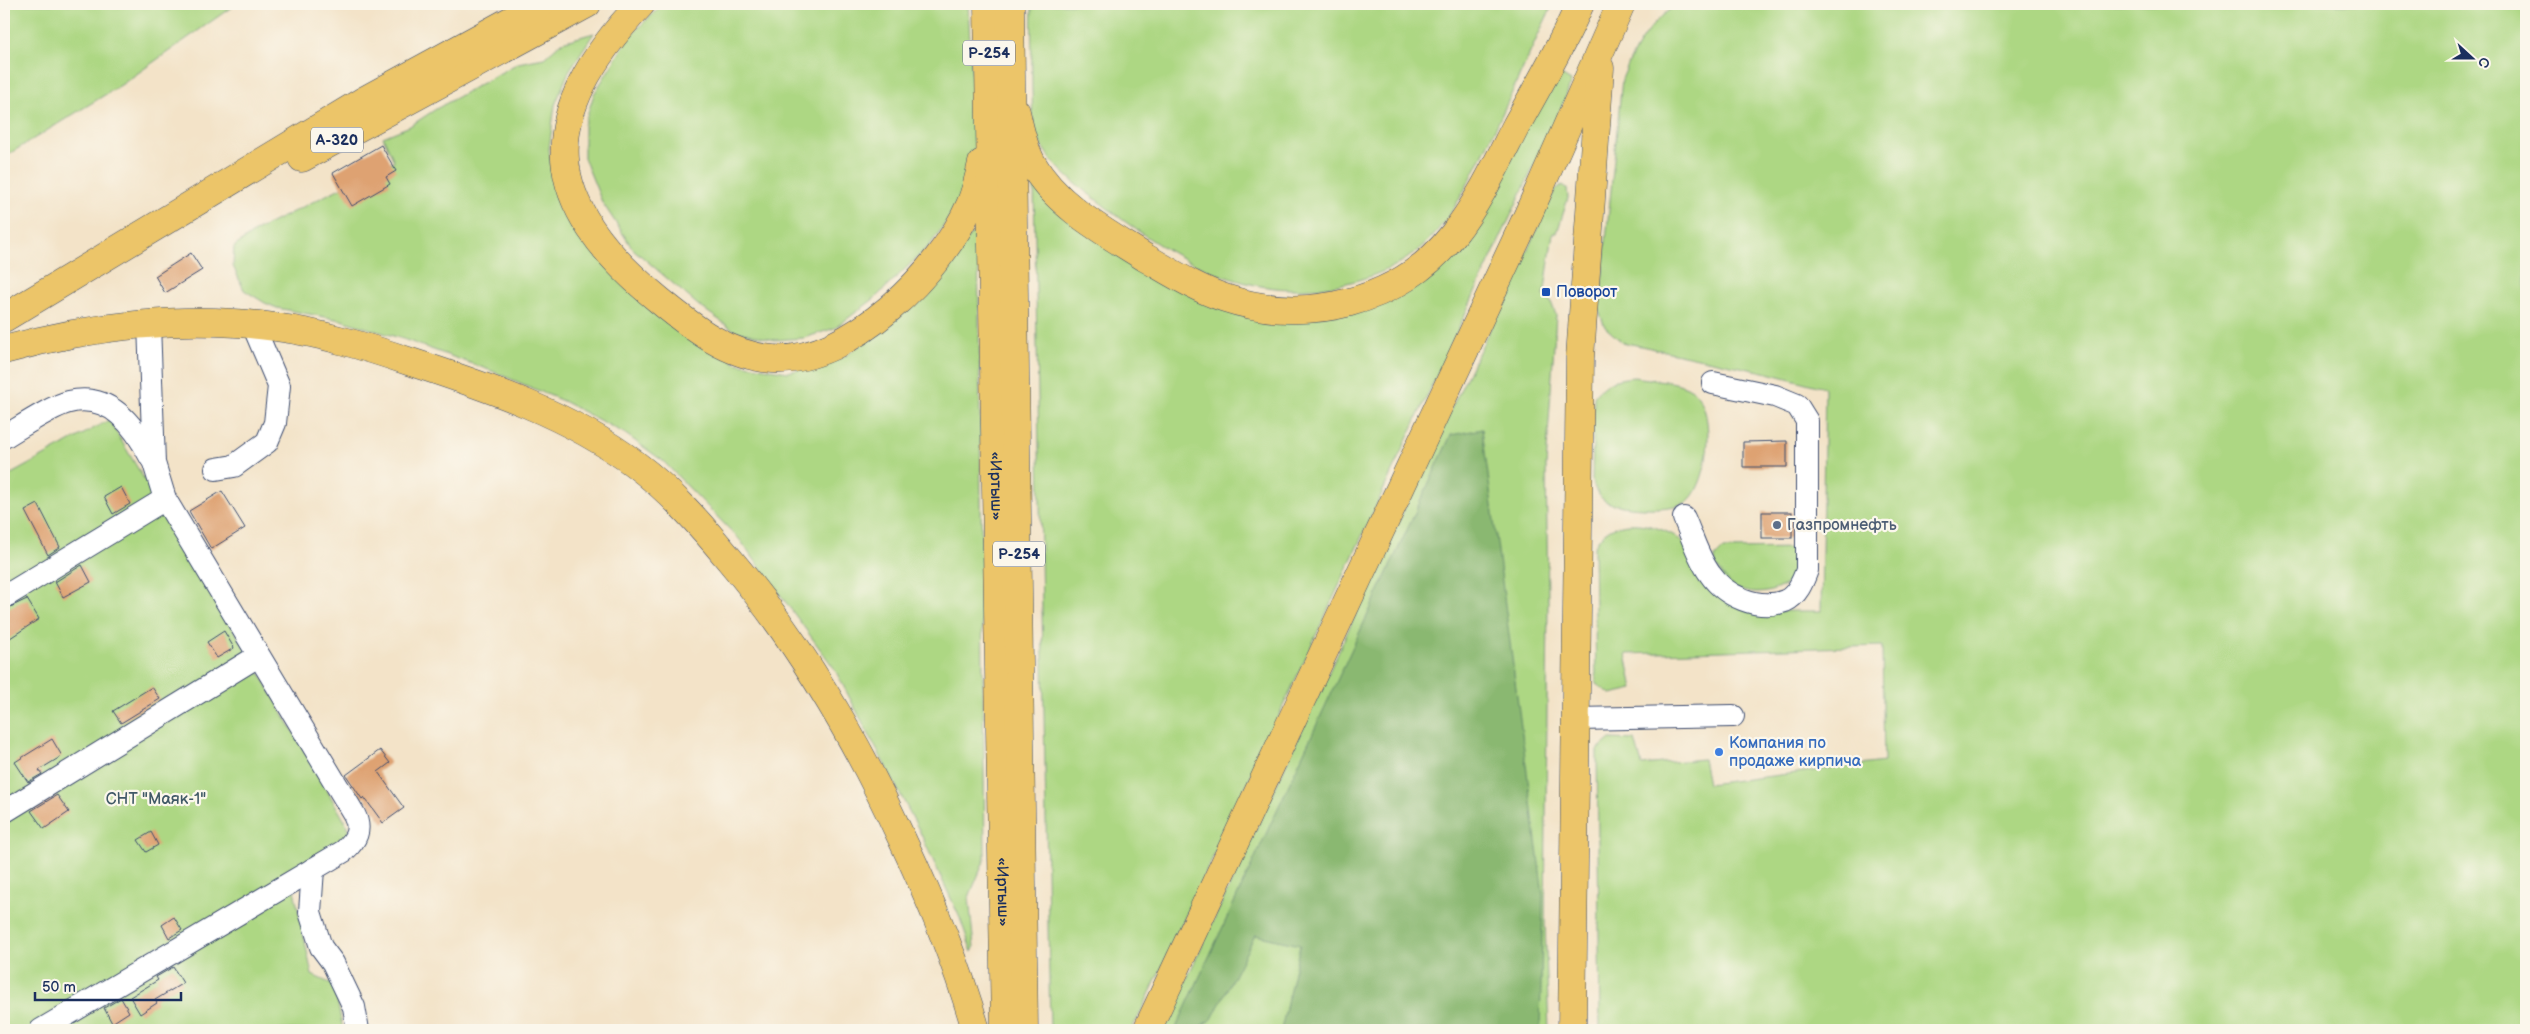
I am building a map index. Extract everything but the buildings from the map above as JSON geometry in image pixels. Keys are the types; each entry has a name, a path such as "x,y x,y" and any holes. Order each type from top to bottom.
{"main road":[{"name":"А-320","path":"4,318 85,271 365,100 541,4"},
{"name":"А-320","path":"85,271 374,120 587,4"},
{"path":"641,4 604,48 575,101 564,144 564,166 568,186 590,228 628,273 700,332 719,344 756,357 793,358 832,347 870,323 918,280 953,235 969,206 985,152 990,102"},
{"name":"«Иртыш»","path":"988,4 1005,1030"},
{"name":"«Иртыш»","path":"1010,4 1024,1030"},
{"path":"1011,79 1016,112 1031,160 1050,188 1100,230 1183,280 1226,298 1277,309 1327,307 1372,295 1393,286 1419,270 1453,236 1480,193 1580,4"},
{"path":"1572,1030 1580,358 1604,4"},
{"path":"1146,1030 1527,217 1621,4"},
{"path":"4,350 60,337 149,324 219,322 274,326 343,341 500,393 544,412 603,442 635,464 673,497 750,583 804,657 843,721 867,765 922,881 959,976 976,1030"}],"street":[{"path":"149,324 154,463"},
{"path":"216,469 234,466 267,442 276,423 278,386 253,325"},
{"path":"1684,518 1709,574 1731,596 1759,604 1786,600 1800,588 1807,570 1807,421 1796,405 1782,399 1713,382"},
{"path":"4,436 68,402 90,399 107,406 124,417 140,436 154,463 165,499 359,823 358,834 353,844 344,852 179,951 111,988 42,1030"},
{"path":"4,597 165,499"},
{"path":"4,812 258,656"},
{"path":"1577,719 1733,716"},
{"path":"313,869 310,912 321,947 333,963 354,1007 358,1030"}],"green space":[{"path":"4,4 236,4 121,85 4,157"},
{"path":"663,4 968,4 976,154 960,202 930,245 875,298 835,328 804,338 775,340 735,331 698,305 633,249 602,202 584,158 584,125 594,94 629,37"},
{"path":"1032,4 1553,4 1472,177 1451,213 1434,235 1406,259 1382,272 1347,283 1312,289 1279,288 1247,283 1216,274 1186,260 1157,244 1129,225 1055,164 1041,144 1033,123"},
{"path":"1677,4 2526,4 2526,1030 1600,1030 1597,750 1610,739 1635,740 1642,765 1703,759 1708,784 1884,762 1882,646 1626,654 1633,689 1611,694 1596,684 1594,547 1609,530 1619,526 1642,524 1675,536 1764,611 1821,611 1825,388 1764,372 1622,342 1605,327 1599,311 1622,79 1644,37 1666,12"},
{"path":"594,33 569,71 555,105 549,149 553,180 576,224 735,363 788,372 820,365 845,356 876,333 935,280 973,232 978,231 985,859 969,897 974,948 972,952 960,918 919,830 834,668 740,540 663,461 624,433 563,401 492,371 403,339 341,320 277,308 265,303 244,290 233,266 234,247 257,230 394,161 383,137 410,126 436,109 518,63 544,58 562,42"},
{"path":"1563,76 1571,81 1565,99 1141,1012 1131,1030 1050,1030 1034,185 1209,304 1413,287 1555,80"},
{"path":"1562,185 1567,189 1568,198 1557,233 1553,233 1544,296 1551,302 1556,315 1546,466 1548,600 1545,925 1549,1030 1163,1030 1448,415 1505,299 1555,190"},
{"path":"1634,377 1687,387 1697,395 1704,407 1708,441 1706,459 1696,490 1689,500 1682,504 1662,508 1637,508 1607,502 1596,490 1592,481 1594,397 1602,387 1611,382"},
{"name":"СНТ \"Маяк-1\"","path":"109,420 257,668 351,832 287,877 294,890 312,975 334,985 343,1030 4,1030 4,478"},
{"path":"1482,429 1543,894 1540,1030 1281,1030 1300,945 1255,935 1212,1019 1194,1030 1175,1030 1451,435"},
{"path":"1804,548 1800,566 1793,578 1779,588 1762,593 1753,593 1736,588 1715,565 1715,557 1723,549"}],"place":[{"name":"Поворот","path":"1546,292"},
{"name":"Газпромнефть","path":"1777,525"},
{"name":"Компания по продаже кирпича","path":"1719,752"}]}
